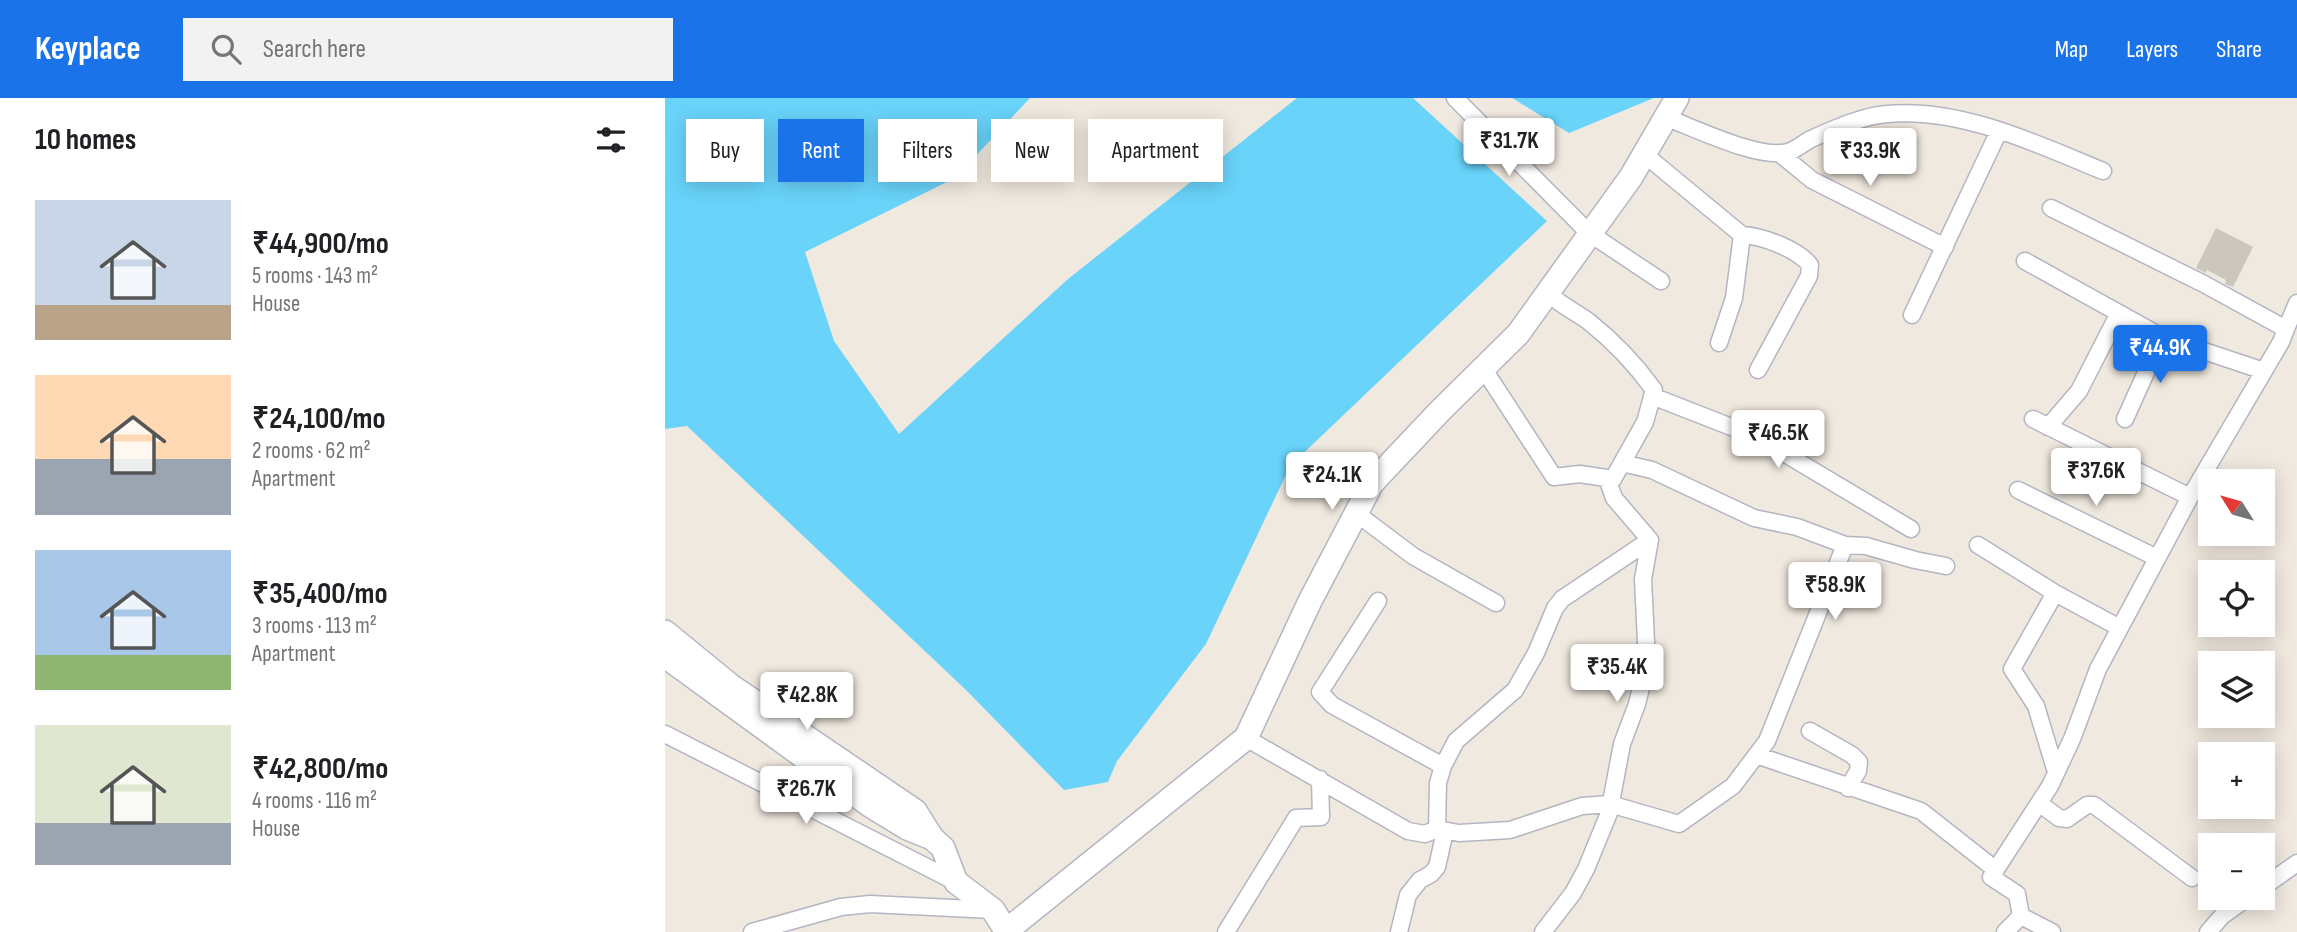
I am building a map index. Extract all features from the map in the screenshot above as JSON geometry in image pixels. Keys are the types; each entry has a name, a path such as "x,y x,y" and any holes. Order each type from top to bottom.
{"street":[{"path":"1455,98 1589,233 1661,281"},
{"path":"667,736 956,882 993,910 1007,931 1246,738 1310,601 1372,483 1518,334 1631,177 1673,105 1750,149 1766,154 1789,152 1809,140 1849,124 1885,114 1915,113 1951,118 2015,135 2103,171"},
{"path":"1912,316 1999,131"},
{"path":"1779,153 1812,180 1945,247"},
{"path":"1644,154 1742,234 1765,238 1804,258 1810,265 1809,276 1758,370"},
{"path":"2051,208 2204,284 2286,329"},
{"path":"1719,343 1734,298 1742,234"},
{"path":"2025,261 2162,337 2264,371"},
{"path":"1483,368 1554,477 1580,474 1613,479 1644,422 1654,390 1642,373 1607,338 1584,318 1560,305 1547,292"},
{"path":"2021,916 2017,894 1991,877 2056,772 2072,739 2098,670 2190,497 2264,371 2297,303"},
{"path":"2049,427 2079,391 2119,313"},
{"path":"2125,419 2162,337"},
{"path":"1652,396 1757,437 1911,529"},
{"path":"2033,419 2190,497"},
{"path":"1622,463 1652,470 1754,518 1797,527 1845,545 1866,546 1946,566"},
{"path":"1607,478 1614,498 1650,540"},
{"path":"2018,490 2157,558"},
{"path":"1356,513 1413,556 1496,603"},
{"path":"1399,932 1408,895 1420,880 1437,867 1441,830 1438,783 1443,766 1456,741 1515,690 1537,653 1555,607 1562,598 1650,540"},
{"path":"1543,932 1573,893 1609,813 1622,744 1637,704 1647,663 1643,579 1650,540"},
{"path":"1246,738 1408,831 1425,834 1441,830 1459,833 1510,830 1582,806 1610,804 1679,824 1733,786 1767,741 1845,545"},
{"path":"1978,545 2055,593 2120,628"},
{"path":"2055,593 2012,668 2036,706 2056,772"},
{"path":"1378,601 1321,692 1332,705 1443,766"},
{"path":"665,632 731,686 915,811 932,838 943,848 956,882"},
{"path":"665,656 871,806 907,828 932,838"},
{"path":"1810,731 1852,755 1859,762 1858,771 1848,788"},
{"path":"1756,755 1921,811 1996,870"},
{"path":"1226,932 1296,818 1321,817 1320,779"},
{"path":"2039,803 2059,818 2067,819 2087,805 2094,805 2192,878"},
{"path":"2275,879 2297,863"},
{"path":"753,932 841,907 870,904 993,910"},
{"path":"2208,932 2230,910"},
{"path":"2005,932 2021,916"},
{"path":"2021,916 2052,932"}],"water":[{"path":"665,98 1030,98 1010,119 991,119 991,140 977,155 977,119 878,119 878,182 947,182 805,252 834,341 899,434 1068,279 1191,182 1223,182 1223,156 1297,98 1413,98 1547,221 1290,466 1206,644 1117,761 1108,782 1064,790 966,690 687,426 665,429"},
{"path":"1512,98 1654,98 1569,133"}],"building":[{"path":"2216,228 2253,247 2233,287 2207,270 2206,273 2196,268"}]}
